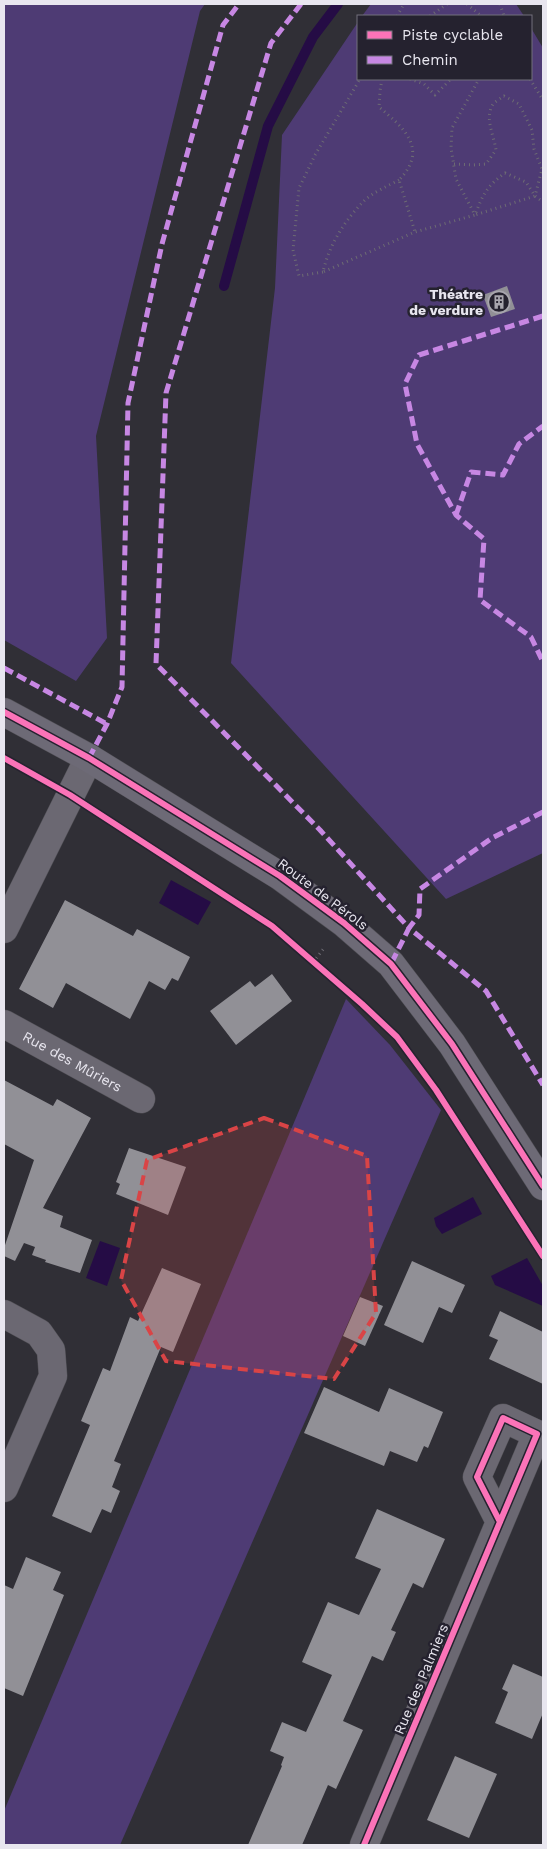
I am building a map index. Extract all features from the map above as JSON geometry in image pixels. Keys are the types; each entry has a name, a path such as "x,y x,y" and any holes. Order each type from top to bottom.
{"street":[{"name":"Route de Pérols","path":"4,712 89,758 280,876 344,923 391,964 452,1044 543,1186"},
{"path":"4,929 89,758"},
{"name":"Rue des Mûriers","path":"4,1024 141,1099"},
{"path":"4,1314 39,1333 51,1350 53,1376 4,1488"},
{"name":"Rue des Palmiers","path":"364,1845 500,1522"}],"path":[{"path":"398,15 404,4"},
{"path":"431,15 447,4"},
{"path":"467,4 480,15"},
{"path":"359,80 315,156 299,188 293,250 298,276 323,272 415,232 535,196"},
{"path":"323,272 326,258 337,235 366,199 398,180 406,172 412,157 411,139 379,107 382,80"},
{"path":"413,80 424,84 435,95 449,80"},
{"path":"475,215 456,179 451,148 452,128 478,80"},
{"path":"531,80 543,100"},
{"path":"454,164 486,164 496,150 489,121 492,106 504,96 519,104 532,130 534,149 542,169 535,196"},
{"path":"475,215 483,193 505,173 526,182 535,196 543,202"},
{"path":"398,180 415,232"},
{"path":"306,956 320,968"}],"highlighted area":[{"path":"264,1118 367,1156 376,1313 334,1379 166,1361 121,1280 147,1160"}],"shaded area":[{"path":"4,4 205,4 200,11 96,436 107,638 76,681 4,640"},
{"path":"371,4 516,4 523,15 363,15"},
{"path":"357,23 357,80 532,80 532,30 543,48 543,853 446,899 231,663 275,288 282,135"},
{"path":"171,880 211,902 198,925 159,903"},
{"path":"346,999 390,1045 441,1110 120,1845 4,1845 4,1811"},
{"path":"473,1197 482,1214 442,1234 436,1226 434,1218"},
{"path":"100,1241 120,1248 107,1286 86,1278"},
{"path":"527,1258 543,1286 543,1306 495,1285 491,1276"}],"building":[{"name":"Théatre de verdure","path":"507,286 515,309 491,317 483,295"},
{"path":"65,900 133,936 137,929 190,957 178,981 172,978 165,990 149,981 130,1019 66,983 53,1008 19,989"},
{"path":"272,974 292,1001 236,1045 210,1011 250,981 255,987"},
{"path":"4,1080 53,1106 57,1099 91,1118 43,1208 63,1216 60,1227 92,1240 80,1273 45,1262 46,1260 32,1255 35,1247 24,1243 15,1261 4,1256 4,1248 34,1160 4,1144"},
{"path":"129,1148 186,1167 168,1215 116,1194 120,1184 116,1182"},
{"path":"412,1261 465,1285 452,1313 439,1307 423,1343 384,1325"},
{"path":"162,1268 201,1284 173,1352 161,1347 114,1461 121,1464 112,1487 120,1491 111,1513 102,1509 91,1533 52,1516 90,1425 81,1421 103,1368 110,1371 130,1317 138,1321"},
{"path":"360,1297 383,1306 365,1346 343,1336"},
{"path":"500,1311 543,1332 543,1384 489,1359 498,1340 489,1336"},
{"path":"324,1387 379,1412 389,1388 443,1412 428,1448 424,1446 417,1462 390,1451 384,1466 304,1433"},
{"path":"377,1509 445,1539 423,1588 413,1583 391,1630 396,1632 383,1661 372,1656 343,1721 363,1730 336,1789 328,1785 302,1845 248,1845 282,1766 284,1757 270,1751 282,1722 306,1732 332,1675 302,1662 328,1602 359,1615 381,1569 355,1558"},
{"path":"26,1557 61,1572 53,1590 64,1595 23,1696 4,1688 4,1585 13,1589"},
{"path":"513,1664 543,1677 543,1713 532,1739 495,1723 508,1692 502,1689"},
{"path":"455,1756 497,1774 469,1838 427,1820"}],"waterway":[{"path":"224,286 268,126 313,37 338,4"}],"marked path":[{"path":"89,758 107,724 122,687 128,403 162,244 223,25 239,4"},
{"path":"301,4 271,43 166,393 156,664 320,830 409,928 391,964"},
{"path":"543,316 419,355 405,384 417,444 456,515 484,539 480,600 531,637 543,662"},
{"path":"456,515 471,472 503,475 519,444 543,426"},
{"path":"4,668 107,724"},
{"path":"543,812 492,838 420,889 419,915 409,928 486,991 543,1085"}],"cycle path":[{"path":"4,712 89,758 280,876 344,923 391,964 452,1044 543,1186"},
{"path":"4,758 70,795 272,926 362,1004 397,1037 436,1090 543,1256"},
{"path":"364,1845 537,1434 503,1418 477,1477 500,1522"}],"place":[{"name":"Théatre de verdure","path":"499,302"}]}
